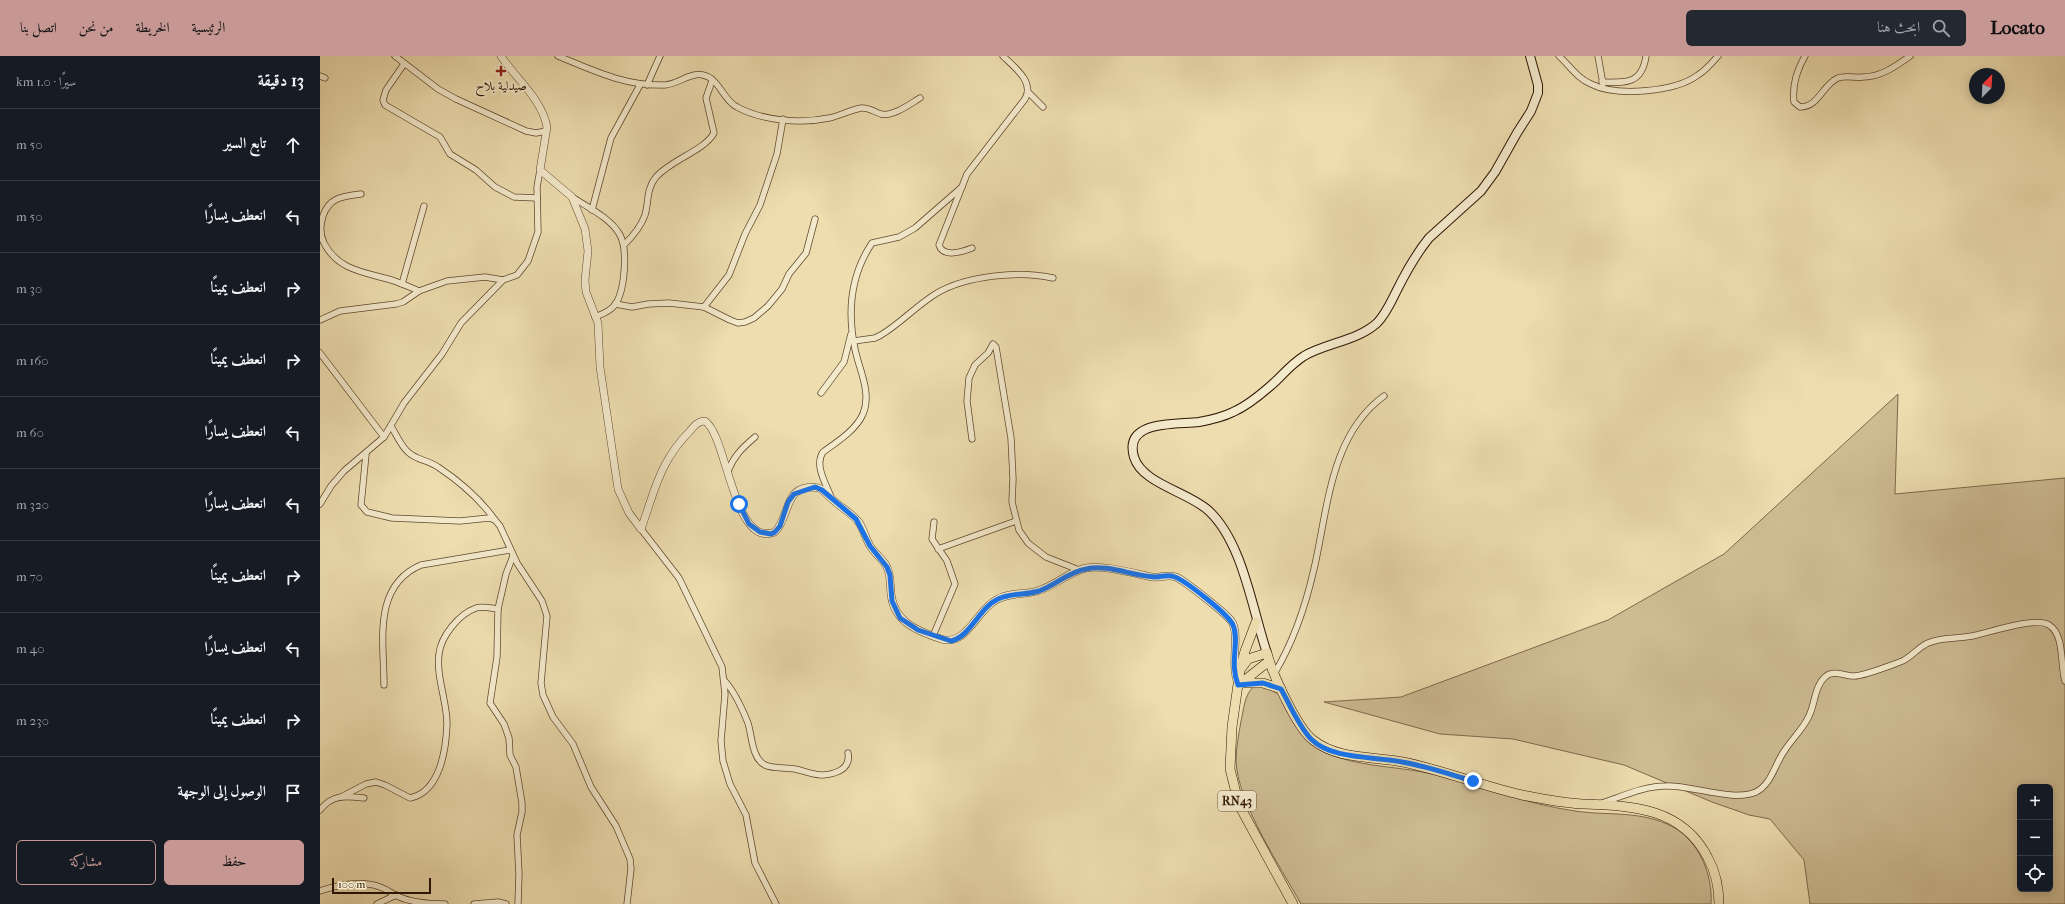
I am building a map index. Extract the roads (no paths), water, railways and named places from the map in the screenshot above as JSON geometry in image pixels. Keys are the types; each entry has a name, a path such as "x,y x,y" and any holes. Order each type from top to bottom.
{"main road":[{"path":"1530,56 1538,85 1538,93 1531,110 1516,133 1495,172 1481,191 1429,238 1422,247 1389,307 1377,322 1359,334 1304,356 1252,401 1232,413 1199,422 1159,424 1145,429 1136,438 1134,444 1134,457 1142,470 1159,482 1193,499 1209,511 1223,527 1240,564 1256,622 1274,674 1302,728 1312,739 1323,747 1340,753 1402,762 1522,795 1566,802 1626,806 1657,813 1676,822 1689,832 1702,846 1712,867 1719,896 1719,904"},
{"path":"1240,684 1240,670 1245,651 1256,622"},
{"path":"1240,684 1268,657"},
{"path":"1240,670 1248,660 1268,657"},
{"path":"1240,684 1263,683 1281,689"},
{"name":"RN43","path":"1240,684 1230,749 1233,788 1239,805 1293,904"}],"street":[{"path":"395,56 404,64 456,99 526,131 536,133 546,131"},
{"path":"320,504 331,486 344,471 366,454 384,437 413,391 442,354 461,323 503,280 520,272 532,252 538,232 537,198 546,122 538,104 501,56"},
{"path":"558,56 608,76 640,85 670,84 697,74 705,75 712,80 728,100 738,107 756,114 783,119 819,120 861,108 884,114 898,110 920,98"},
{"path":"647,85 660,56"},
{"path":"972,248 954,253 946,251 939,246 967,174 1025,99 1028,92 1028,87 1022,76 1003,56"},
{"path":"1559,56 1583,80 1603,89 1632,91 1677,85 1698,76 1718,56"},
{"path":"1598,56 1603,89"},
{"path":"1602,82 1622,82 1634,79 1642,73 1646,56"},
{"path":"1805,56 1797,74 1793,95 1794,102 1800,107 1810,105 1833,81 1840,77 1864,77 1878,74 1891,69 1910,56"},
{"path":"404,64 386,90 383,100 385,104 440,137 450,154 476,170 483,178 495,187 514,198 537,198"},
{"path":"624,245 635,234 642,222 645,214 649,190 656,177 675,161 703,145 714,133 706,98 712,80"},
{"path":"592,210 611,138 640,85"},
{"path":"1028,92 1043,107"},
{"path":"704,307 729,275 745,234 760,206 777,154 783,119"},
{"path":"540,170 572,197 613,226 620,234 624,245 625,256 621,290 615,304 608,311 595,317"},
{"path":"832,500 820,470 820,457 823,452 855,426 863,415 867,402 866,390 852,330 850,304 853,284 862,260 872,243 899,237 915,228 962,187"},
{"path":"361,194 334,199 325,209 321,227 321,236 328,251 341,264 360,272 402,284 419,291"},
{"path":"572,197 585,229 587,241 585,280 586,292 595,317 599,334 600,367 618,489 629,513 679,578 722,667 725,694 721,741 723,761 730,784 746,815 755,863 776,904"},
{"path":"402,284 424,206"},
{"path":"615,304 632,307 648,304 704,307 738,323 749,320 760,313 782,289 789,274 806,253 814,219"},
{"path":"854,341 875,338 881,335 928,298 954,284 1001,275 1026,275 1053,278"},
{"path":"320,320 340,311 403,302 419,291 447,281 485,277 503,280"},
{"path":"822,393 844,362 852,330"},
{"path":"972,440 967,401 970,378 975,365 988,353 993,344 996,348 1010,428 1013,461 1012,502 1016,521 1022,537 1052,561 1079,570"},
{"path":"320,355 384,437"},
{"path":"1274,674 1285,653 1307,594 1338,461 1362,415 1384,396"},
{"path":"641,529 664,463 681,440 699,422 704,420 708,423 728,471 744,516 754,529 766,534 771,534 778,529 788,502 794,494 815,487 822,490 856,519 870,546 887,567 890,575 892,601 897,614 909,625 933,636 946,640 955,640 963,635 987,607 996,600 1010,595 1039,591 1079,570 1093,568 1133,572 1153,577 1168,575 1182,581 1227,616 1234,626 1234,671 1240,684"},
{"path":"391,426 407,452 416,458 430,462 450,476 472,494 495,520 500,526 513,556 542,601 547,616 540,683 543,695 553,717 573,744 591,787 616,826 630,859 631,870 627,904"},
{"path":"728,471 733,458 740,449 755,437"},
{"path":"366,454 361,505 367,512 392,518 460,521 488,518 495,520"},
{"path":"938,549 1016,521"},
{"path":"933,636 955,584 947,561 938,549 931,534 934,522"},
{"path":"384,685 383,615 401,578 410,570 421,565 510,550"},
{"path":"513,556 506,574 498,609 497,657 490,702 504,724 509,738 510,755 516,767 522,803 517,835 520,874 518,904"},
{"path":"320,810 327,802 372,782 385,785 410,798 420,795 429,787 436,776 440,765 447,724 438,657 441,644 452,627 462,616 477,608 498,609"},
{"path":"1600,804 1656,786 1679,787 1738,795 1754,793 1768,781 1781,755 1808,718 1820,683 1825,676 1836,673 1854,676 1867,673 1901,662 1931,642 1956,637 1971,636 2033,623 2047,623 2054,629 2058,636 2065,681"},
{"path":"724,680 731,687 748,724 755,752 759,761 765,766 785,767 825,776 845,767 849,760 848,753"},
{"path":"341,796 364,798"},
{"path":"320,891 333,887 359,884 380,886 396,895 420,902 445,904"},
{"path":"377,904 396,895"},
{"path":"474,904 498,902 506,904"}],"place":[{"name":"صيدلية بلاح","path":"501,71"}]}
